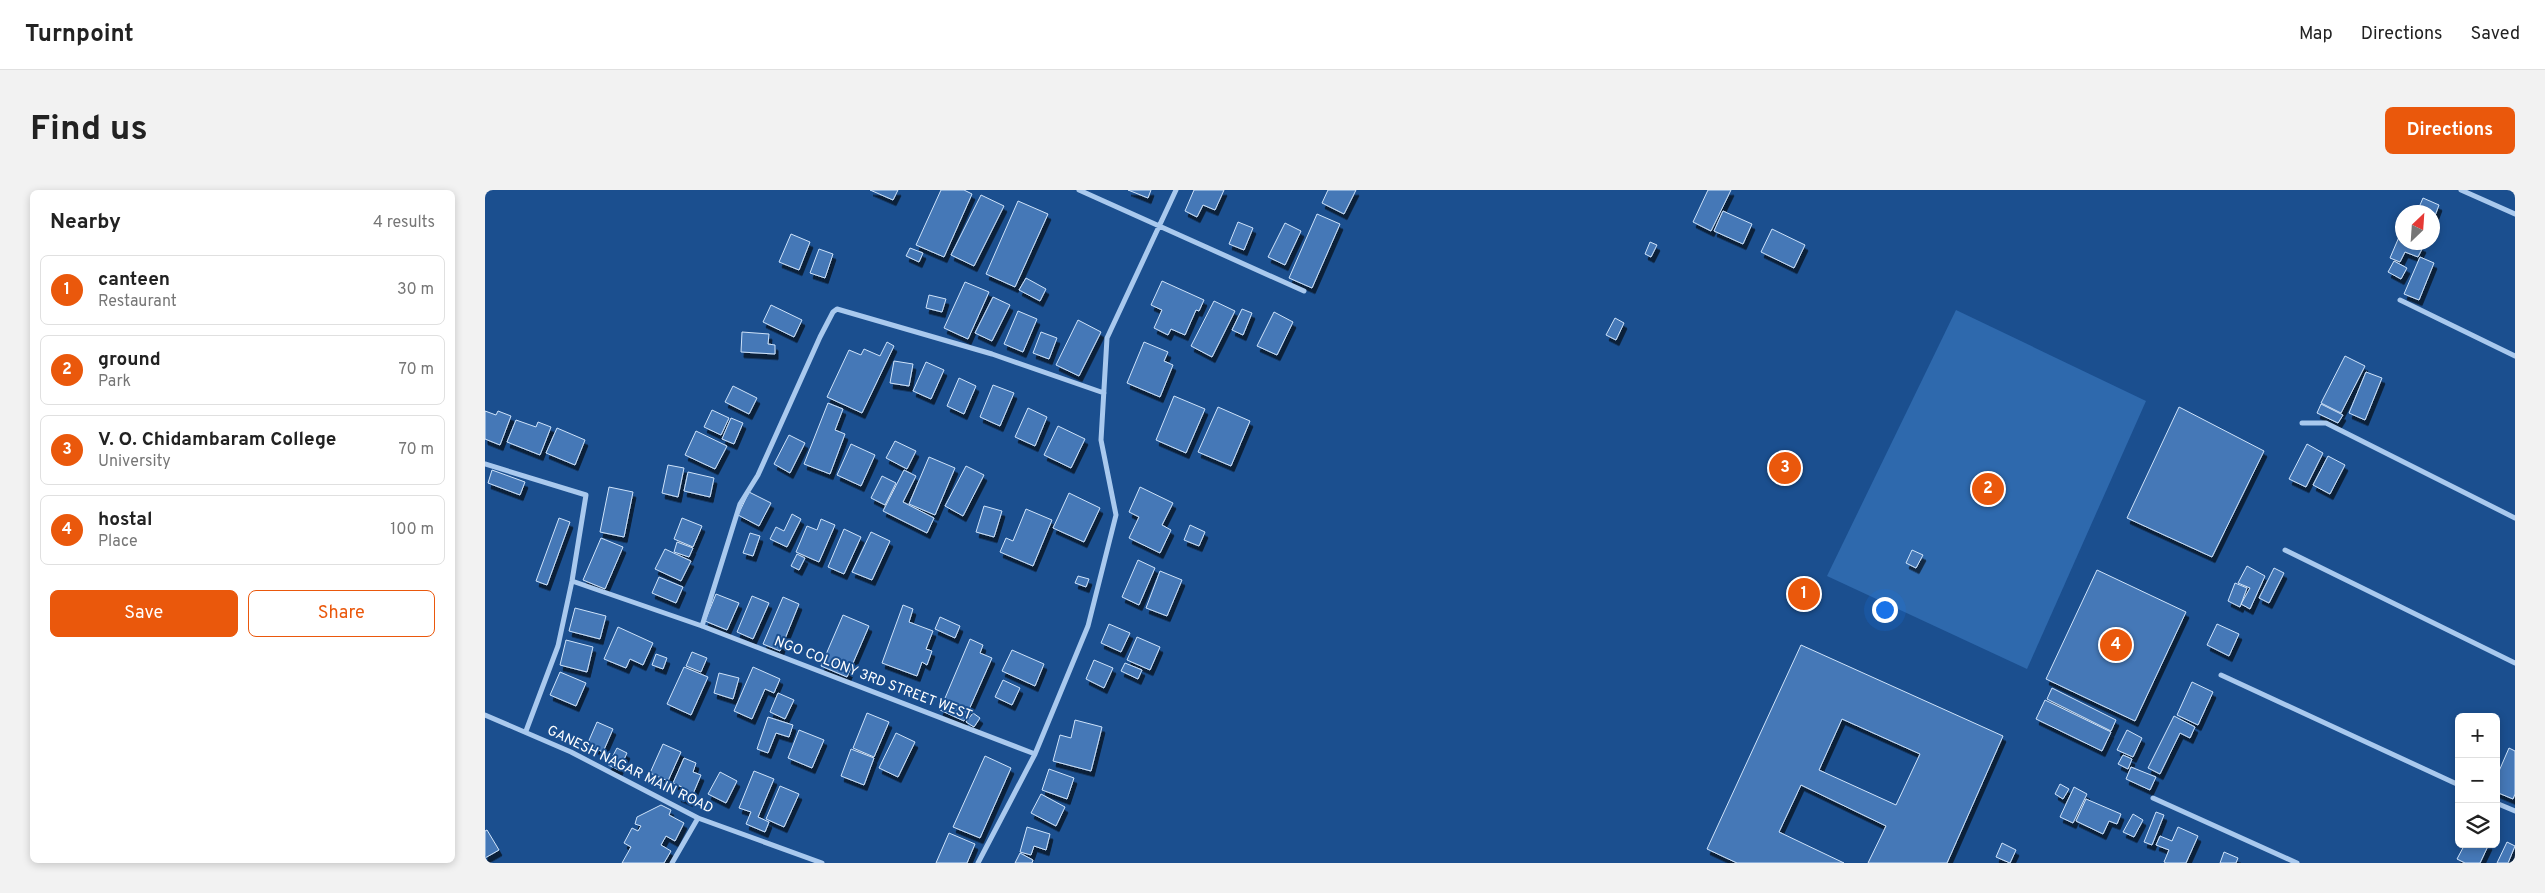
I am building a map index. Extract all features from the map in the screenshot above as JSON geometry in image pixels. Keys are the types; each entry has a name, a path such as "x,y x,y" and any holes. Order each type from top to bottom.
{"street":[{"path":"1079,190 1304,292"},
{"path":"979,863 1035,754 1088,626 1116,515 1101,440 1107,338 1176,190"},
{"path":"2461,190 2515,214"},
{"path":"2401,300 2515,356"},
{"path":"702,626 740,504 758,476 819,337 833,312 837,309 992,354 1103,393"},
{"path":"2302,423 2326,423 2515,518"},
{"path":"485,464 586,495 572,581 558,646 526,732"},
{"path":"2285,550 2515,663"},
{"name":"NGO COLONY 3RD STREET WEST","path":"572,581 702,626 1035,754"},
{"path":"2221,675 2455,783"},
{"name":"GANESH NAGAR MAIN ROAD","path":"485,716 526,732 698,818 822,863"},
{"path":"2153,798 2297,863"},
{"path":"2500,805 2515,811"},
{"path":"672,863 698,818"}],"shaded area":[{"path":"1956,310 2146,401 2027,669 1827,576"}],"building":[{"path":"870,190 898,190 893,200"},
{"path":"941,190 964,190 972,194 944,257 916,245"},
{"path":"1128,190 1151,190 1148,198"},
{"path":"1194,190 1224,190 1215,210 1203,205 1197,217 1185,211"},
{"path":"1328,190 1356,190 1344,214 1322,203"},
{"path":"1708,190 1731,190 1711,231 1693,222"},
{"path":"981,195 1004,206 974,266 951,255"},
{"path":"2423,198 2439,205 2420,205"},
{"path":"1018,201 1048,214 1015,287 986,274"},
{"path":"1723,211 1752,224 1743,244 1714,231"},
{"path":"1317,214 1340,224 1312,288 1289,278"},
{"path":"1238,222 1253,228 1244,250 1229,244"},
{"path":"1285,223 1301,231 1285,265 1268,257"},
{"path":"1772,229 1805,245 1794,268 1761,252"},
{"path":"791,234 810,242 799,270 779,262"},
{"path":"1650,242 1657,245 1651,257 1645,254"},
{"path":"2395,246 2395,250 2422,250 2418,257 2405,252 2400,262 2390,258"},
{"path":"910,248 923,253 919,262 906,256"},
{"path":"819,249 833,254 825,278 810,273"},
{"path":"2420,257 2434,263 2419,300 2404,294"},
{"path":"2394,261 2407,268 2401,279 2388,272"},
{"path":"1026,278 1046,289 1040,301 1019,290"},
{"path":"1162,281 1204,300 1199,311 1196,310 1185,335 1171,329 1168,335 1154,328 1162,310 1151,305"},
{"path":"965,282 989,292 968,339 944,328"},
{"path":"929,295 946,299 942,312 926,308"},
{"path":"993,297 1010,305 992,341 975,333"},
{"path":"1214,301 1235,311 1212,357 1191,346"},
{"path":"771,305 802,320 794,337 763,322"},
{"path":"1242,309 1252,313 1243,335 1232,330"},
{"path":"1018,311 1037,319 1023,352 1004,344"},
{"path":"1274,312 1293,322 1277,355 1257,346"},
{"path":"1615,318 1624,323 1616,340 1606,335"},
{"path":"1078,320 1101,332 1079,376 1056,365"},
{"path":"742,332 769,334 768,344 775,345 775,354 741,352"},
{"path":"1041,332 1057,338 1049,359 1033,353"},
{"path":"887,342 894,346 862,413 827,397 849,350 861,355 864,349 880,356"},
{"path":"1144,342 1168,352 1164,361 1173,365 1160,397 1127,383"},
{"path":"2345,356 2365,366 2341,413 2321,403"},
{"path":"894,361 913,364 909,386 890,383"},
{"path":"926,362 944,370 931,399 913,391"},
{"path":"2366,372 2382,378 2365,420 2349,413"},
{"path":"959,378 976,386 964,414 947,406"},
{"path":"993,385 1014,393 1000,426 980,417"},
{"path":"733,386 757,398 749,414 725,402"},
{"path":"1174,396 1205,409 1186,453 1156,440"},
{"path":"828,403 843,409 835,430 845,434 830,474 804,464"},
{"path":"2321,404 2343,415 2338,423 2317,413"},
{"path":"1218,407 1250,421 1231,466 1198,452"},
{"path":"2179,407 2264,451 2212,557 2127,518"},
{"path":"1028,408 1047,417 1035,446 1015,437"},
{"path":"712,410 729,418 721,435 704,427"},
{"path":"485,411 496,415 498,411 511,416 500,445 485,439"},
{"path":"731,418 743,423 734,444 722,439"},
{"path":"516,420 536,427 538,422 551,427 540,455 507,442"},
{"path":"1058,426 1085,439 1071,468 1044,455"},
{"path":"557,428 585,440 575,465 546,453"},
{"path":"696,431 727,446 715,469 685,455"},
{"path":"789,435 805,443 790,473 774,464"},
{"path":"895,441 916,451 907,469 886,458"},
{"path":"851,444 875,455 861,486 837,475"},
{"path":"2307,444 2323,453 2306,487 2289,479"},
{"path":"2328,456 2345,465 2330,494 2313,485"},
{"path":"929,457 955,468 935,515 909,504"},
{"path":"668,465 684,468 678,497 662,493"},
{"path":"966,466 984,475 963,516 945,506"},
{"path":"492,470 525,482 520,495 488,483"},
{"path":"904,470 916,476 903,502 934,518 927,533 883,511"},
{"path":"688,472 714,478 710,497 684,491"},
{"path":"882,476 896,483 885,505 871,498"},
{"path":"609,487 633,492 624,537 600,532"},
{"path":"1140,487 1173,503 1162,525 1171,530 1160,553 1129,538 1139,517 1129,512"},
{"path":"749,492 771,503 759,526 738,515"},
{"path":"1069,493 1100,508 1084,542 1053,528"},
{"path":"984,506 1002,511 994,537 976,532"},
{"path":"1026,509 1052,520 1033,566 1000,552 1006,538 1013,541"},
{"path":"792,514 801,519 787,547 770,539 776,527 784,531"},
{"path":"559,518 570,522 547,585 536,581"},
{"path":"682,518 702,526 693,547 674,539"},
{"path":"821,519 835,525 819,562 796,552 807,526 817,530"},
{"path":"1190,525 1205,532 1199,546 1184,540"},
{"path":"844,529 861,537 844,574 828,567"},
{"path":"871,532 890,541 872,580 852,572"},
{"path":"750,533 760,536 753,556 743,553"},
{"path":"601,538 623,547 605,589 583,580"},
{"path":"677,542 693,548 689,557 674,552"},
{"path":"665,549 691,561 681,581 655,569"},
{"path":"1912,550 1923,555 1916,568 1906,563"},
{"path":"797,554 805,558 799,570 791,566"},
{"path":"1138,560 1155,568 1139,605 1122,597"},
{"path":"2247,566 2265,576 2250,609 2241,604 2250,588 2238,583"},
{"path":"2274,568 2284,573 2269,603 2259,598"},
{"path":"2097,570 2186,612 2135,721 2046,679"},
{"path":"1160,571 1182,580 1167,616 1146,608"},
{"path":"1078,576 1089,579 1086,587 1075,583"},
{"path":"659,577 683,587 676,603 652,593"},
{"path":"2235,583 2247,588 2240,607 2228,601"},
{"path":"716,594 739,603 727,630 705,621"},
{"path":"752,596 769,603 753,639 737,632"},
{"path":"783,597 799,604 780,651 763,644"},
{"path":"903,605 913,609 909,622 933,631 926,649 932,651 927,665 922,662 917,676 882,663"},
{"path":"575,608 606,616 600,639 569,631"},
{"path":"843,615 869,626 847,677 821,666"},
{"path":"940,617 960,626 955,638 935,629"},
{"path":"1109,624 1130,633 1121,652 1101,643"},
{"path":"2217,624 2239,634 2229,656 2207,645"},
{"path":"618,627 653,643 643,665 630,659 626,668 604,659"},
{"path":"1137,637 1160,647 1150,670 1127,660"},
{"path":"970,639 983,645 980,653 992,658 964,721 940,710"},
{"path":"566,640 593,647 587,672 560,665"},
{"path":"1801,645 2003,736 1947,863 1868,863 1886,826 1801,785 1779,832 1844,863 1737,863 1707,849","holes":["1842,719 1920,754 1896,805 1819,770"]},
{"path":"1012,650 1044,664 1035,686 1002,671"},
{"path":"692,652 707,658 701,672 686,666"},
{"path":"656,654 667,658 663,669 652,665"},
{"path":"1094,660 1113,668 1104,688 1086,679"},
{"path":"1125,663 1142,670 1138,679 1121,671"},
{"path":"684,667 708,677 691,715 667,704"},
{"path":"753,667 780,679 774,693 765,689 752,719 734,711"},
{"path":"560,672 586,683 576,706 550,695"},
{"path":"719,673 739,678 733,699 714,693"},
{"path":"1003,680 1020,688 1012,705 995,697"},
{"path":"2192,682 2213,692 2198,725 2177,715"},
{"path":"2052,688 2116,720 2111,731 2047,699"},
{"path":"778,693 794,700 785,719 770,712"},
{"path":"2045,700 2111,732 2102,751 2036,719"},
{"path":"867,713 889,722 874,757 853,748"},
{"path":"973,713 980,718 974,727 966,722"},
{"path":"2174,716 2195,727 2190,738 2180,733 2160,774 2148,768"},
{"path":"768,717 793,725 789,737 776,733 768,753 757,749"},
{"path":"1075,720 1102,727 1091,771 1053,761 1060,735 1071,738"},
{"path":"597,722 613,729 603,752 587,745"},
{"path":"799,730 824,740 812,768 788,758"},
{"path":"2127,730 2142,738 2133,757 2117,750"},
{"path":"896,733 915,742 898,777 879,768"},
{"path":"663,744 681,752 668,781 650,773"},
{"path":"617,748 627,753 619,770 608,765"},
{"path":"2509,748 2515,751 2515,794 2513,799 2500,794 2500,769"},
{"path":"851,749 874,758 864,785 841,776"},
{"path":"2123,755 2132,759 2128,769 2118,764"},
{"path":"985,756 1011,768 980,838 953,827"},
{"path":"684,758 696,763 693,772 701,775 690,801 678,796 682,787 673,783"},
{"path":"2131,767 2156,777 2150,790 2126,779"},
{"path":"1049,769 1074,778 1067,799 1042,790"},
{"path":"754,771 774,779 758,817 769,822 765,832 746,824 751,812 739,808"},
{"path":"720,772 737,781 726,803 708,794"},
{"path":"2060,784 2069,789 2063,799 2055,794"},
{"path":"780,786 799,794 784,827 766,819"},
{"path":"2074,787 2087,794 2073,823 2060,817"},
{"path":"1041,794 1065,807 1056,826 1031,813"},
{"path":"2086,799 2121,814 2117,824 2109,821 2103,834 2076,821"},
{"path":"661,805 671,810 669,815 684,823 675,841 666,836 661,845 671,851 664,863 622,863 631,847 624,843 632,828 638,831 641,826 635,824 637,817"},
{"path":"2156,812 2164,815 2152,845 2144,842"},
{"path":"2133,814 2143,820 2134,837 2123,832"},
{"path":"1027,827 1050,834 1046,850 1034,846 1031,855 1020,852"},
{"path":"2178,827 2198,836 2186,863 2166,863 2164,862 2169,850 2156,845 2160,836 2172,841"},
{"path":"487,830 499,850 485,858 485,831"},
{"path":"949,833 975,844 967,863 936,863"},
{"path":"2507,842 2515,846 2508,863 2497,863"},
{"path":"2002,843 2016,850 2010,863 1996,857"},
{"path":"2463,848 2487,848 2480,863 2465,863 2457,859"},
{"path":"2224,852 2238,858 2236,863 2220,863"},
{"path":"1020,853 1033,860 1032,863 1015,863"}],"place":[{"name":"V. O. Chidambaram College","path":"1785,468"},
{"name":"ground","path":"1988,489"},
{"name":"canteen","path":"1804,594"},
{"name":"hostal","path":"2116,645"}]}
